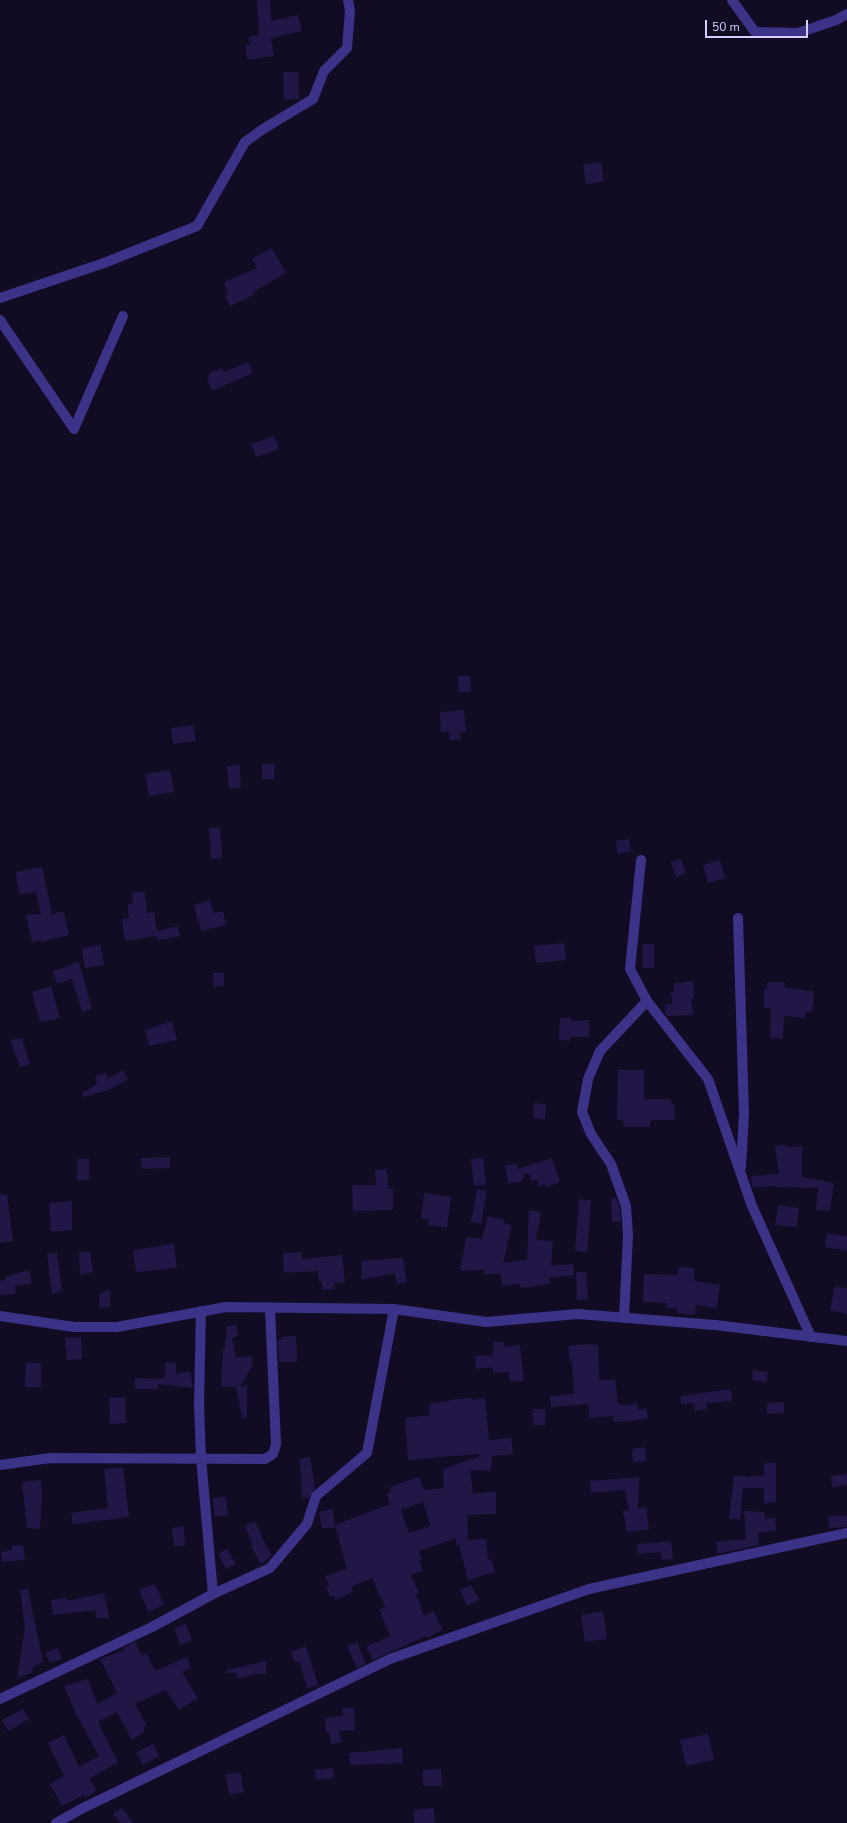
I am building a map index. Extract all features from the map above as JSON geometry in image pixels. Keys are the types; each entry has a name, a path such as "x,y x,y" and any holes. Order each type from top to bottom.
{"street":[{"path":"0,298 104,263 197,226 245,142 314,99 324,71 347,48 350,11 348,0"},
{"path":"732,0 754,32 798,33 836,20 847,14"},
{"path":"0,320 74,429 123,316"},
{"path":"641,860 630,969 647,1001 708,1079 752,1206 811,1337"},
{"path":"738,918 744,1114 740,1174"},
{"path":"624,1318 628,1235 626,1206 611,1164 591,1134 582,1112 588,1079 600,1052 647,1001"},
{"path":"0,1316 74,1327 117,1327 226,1307 394,1309 486,1322 578,1314 715,1325 847,1341"},
{"path":"0,1465 50,1458 265,1459 273,1454 276,1444 270,1308"},
{"path":"0,1699 152,1627 213,1594 270,1568 307,1524 316,1496 367,1453 394,1309"},
{"path":"201,1311 201,1458 213,1594"},
{"path":"56,1823 81,1809 390,1659 589,1590 847,1532"}],"building":[{"path":"257,0 270,0 271,21 298,15 302,31 271,38 274,56 248,60 245,45 250,45 249,37 259,35"},
{"path":"283,72 298,72 299,99 284,99"},
{"path":"601,162 604,181 586,184 583,165"},
{"path":"272,248 286,273 253,292 254,295 230,306 225,295 228,294 224,282 257,268 252,259"},
{"path":"248,362 253,373 212,391 207,378 210,376 209,373 222,368 224,372"},
{"path":"274,436 279,449 256,457 251,444"},
{"path":"458,676 470,676 471,692 459,692"},
{"path":"464,710 466,732 460,732 461,739 450,740 449,731 441,732 440,712"},
{"path":"193,725 196,741 173,744 171,728"},
{"path":"262,764 275,764 274,779 262,779"},
{"path":"240,765 241,787 229,789 227,766"},
{"path":"170,770 174,792 149,796 145,774"},
{"path":"220,827 222,858 211,859 209,828"},
{"path":"629,839 631,851 618,854 616,841"},
{"path":"681,859 686,873 676,877 671,862"},
{"path":"720,860 725,878 708,883 703,865"},
{"path":"42,867 52,914 63,911 69,935 41,942 40,940 32,942 26,915 41,914 36,892 19,894 16,872"},
{"path":"145,892 147,913 154,912 157,931 178,926 180,936 157,941 156,936 125,941 122,919 129,918 128,904 133,903 132,893"},
{"path":"210,900 214,913 223,911 226,925 201,931 194,905"},
{"path":"564,943 566,960 536,963 534,946"},
{"path":"643,944 654,944 654,968 643,968"},
{"path":"100,945 104,965 85,968 82,948"},
{"path":"79,962 92,1009 82,1012 72,979 57,984 53,971"},
{"path":"213,973 224,973 224,986 213,987"},
{"path":"693,981 694,998 691,999 693,1015 667,1016 665,1014 665,1005 672,1004 671,992 674,992 674,983"},
{"path":"767,982 785,982 785,988 814,991 812,1012 806,1012 805,1018 784,1016 783,1039 770,1038 771,1008 764,1008 764,989 767,989"},
{"path":"51,986 60,1018 40,1022 32,992"},
{"path":"560,1018 571,1018 571,1021 589,1020 589,1037 570,1037 570,1041 559,1040"},
{"path":"172,1021 177,1040 149,1046 145,1030"},
{"path":"22,1038 30,1064 20,1067 10,1040"},
{"path":"123,1070 128,1079 109,1090 84,1097 82,1093 97,1084 95,1076 106,1073 107,1079"},
{"path":"618,1070 644,1070 644,1099 671,1099 671,1104 674,1104 675,1120 650,1120 650,1127 624,1127 623,1120 617,1120"},
{"path":"534,1103 546,1104 545,1119 533,1118"},
{"path":"786,1145 787,1147 802,1146 802,1177 834,1183 830,1211 816,1210 818,1188 776,1186 752,1187 751,1176 779,1174 775,1146"},
{"path":"170,1157 170,1168 141,1169 141,1158"},
{"path":"483,1158 486,1185 474,1186 471,1159"},
{"path":"552,1158 560,1182 547,1187 546,1184 539,1187 537,1180 531,1181 531,1175 524,1174 522,1182 508,1183 505,1165 517,1164 518,1169"},
{"path":"77,1159 89,1159 89,1180 77,1181"},
{"path":"387,1169 388,1189 393,1189 393,1210 353,1211 352,1185 376,1185 375,1170"},
{"path":"477,1189 487,1191 481,1224 471,1222"},
{"path":"424,1193 451,1197 447,1228 428,1225 429,1220 421,1218"},
{"path":"0,1195 7,1195 13,1241 0,1243"},
{"path":"611,1198 616,1198 620,1207 621,1222 612,1222"},
{"path":"579,1199 591,1200 587,1252 575,1251"},
{"path":"72,1201 72,1230 51,1232 49,1203"},
{"path":"778,1205 799,1208 797,1227 775,1225"},
{"path":"529,1210 541,1212 536,1240 553,1241 551,1266 573,1264 574,1275 549,1278 550,1284 521,1288 520,1284 502,1286 500,1273 484,1275 484,1270 460,1271 466,1237 482,1239 488,1216 504,1220 503,1223 512,1225 503,1263 527,1260"},
{"path":"827,1233 847,1236 847,1251 825,1247"},
{"path":"174,1244 177,1268 136,1272 133,1250"},
{"path":"79,1252 90,1252 93,1272 80,1275"},
{"path":"302,1252 302,1259 342,1255 345,1282 334,1283 335,1289 322,1290 322,1281 319,1281 318,1271 284,1273 283,1253"},
{"path":"57,1253 62,1290 52,1295 47,1254"},
{"path":"403,1258 407,1282 397,1284 395,1273 361,1280 362,1261"},
{"path":"678,1267 694,1268 694,1281 720,1285 717,1308 696,1305 695,1315 677,1313 677,1309 667,1308 667,1303 643,1302 644,1274 678,1275"},
{"path":"29,1270 32,1283 15,1286 16,1294 0,1295 0,1281 6,1280 5,1277"},
{"path":"576,1272 586,1272 588,1299 577,1300"},
{"path":"835,1286 847,1288 847,1314 830,1310"},
{"path":"110,1290 110,1307 99,1308 100,1293"},
{"path":"236,1325 238,1336 232,1338 236,1358 252,1356 253,1364 240,1387 247,1385 247,1417 242,1418 236,1387 221,1386 223,1348 225,1348 227,1326"},
{"path":"296,1336 297,1362 279,1362 278,1339 282,1339 282,1337"},
{"path":"81,1337 82,1359 67,1360 65,1338"},
{"path":"493,1342 504,1342 504,1347 520,1345 524,1381 510,1382 509,1372 493,1373 493,1367 476,1369 475,1356 493,1355"},
{"path":"587,1344 598,1345 599,1381 615,1379 618,1404 622,1404 622,1406 637,1403 638,1410 646,1408 648,1418 629,1422 613,1422 613,1416 589,1418 588,1404 551,1407 550,1396 574,1394 572,1361 570,1362 568,1346"},
{"path":"165,1362 176,1363 176,1374 190,1371 193,1388 158,1384 158,1389 135,1389 135,1378 158,1379 165,1377"},
{"path":"26,1363 41,1363 41,1387 25,1387"},
{"path":"753,1370 768,1372 766,1382 752,1380"},
{"path":"731,1389 732,1401 706,1403 707,1409 695,1411 694,1403 681,1404 681,1396"},
{"path":"125,1397 126,1423 110,1424 109,1398"},
{"path":"472,1398 472,1400 485,1398 489,1440 511,1438 513,1454 492,1456 491,1471 470,1470 473,1494 496,1491 496,1514 467,1515 468,1540 486,1539 488,1559 491,1559 495,1572 468,1580 459,1545 456,1545 456,1538 419,1551 422,1559 419,1561 423,1571 411,1575 419,1593 416,1594 424,1616 433,1611 443,1630 373,1660 366,1647 390,1636 379,1610 385,1607 372,1578 351,1587 353,1592 335,1600 334,1596 330,1596 326,1587 329,1586 325,1576 347,1569 335,1525 390,1504 387,1494 391,1492 390,1487 407,1481 419,1477 424,1490 444,1488 443,1469 480,1456 479,1454 408,1460 405,1418 430,1415 429,1404","holes":["423,1502 431,1526 409,1533 401,1510"]},
{"path":"784,1402 784,1413 767,1414 767,1403"},
{"path":"533,1409 545,1409 545,1425 533,1425"},
{"path":"645,1447 646,1461 633,1462 632,1449"},
{"path":"310,1457 315,1488 309,1498 302,1498 300,1459"},
{"path":"764,1463 776,1463 776,1502 764,1504 764,1488 743,1488 740,1519 729,1519 734,1476 764,1476"},
{"path":"123,1467 129,1517 73,1524 71,1513 108,1508 104,1469"},
{"path":"847,1474 847,1485 832,1487 831,1476"},
{"path":"639,1477 638,1508 646,1507 649,1529 627,1532 623,1511 629,1510 625,1490 591,1493 590,1481"},
{"path":"41,1480 42,1496 40,1529 27,1528 22,1482"},
{"path":"226,1497 228,1515 214,1516 213,1498"},
{"path":"333,1509 335,1528 322,1528 319,1512"},
{"path":"744,1511 764,1512 765,1519 775,1518 776,1530 758,1533 759,1545 718,1554 716,1542 746,1539"},
{"path":"828,1516 847,1516 847,1527 829,1528"},
{"path":"255,1521 266,1546 272,1555 261,1564 251,1547 253,1546 245,1526"},
{"path":"184,1526 185,1546 174,1546 172,1528"},
{"path":"671,1541 673,1559 661,1560 661,1552 638,1554 637,1544"},
{"path":"23,1545 25,1560 2,1562 1,1552 12,1550 12,1546"},
{"path":"227,1549 236,1564 226,1569 218,1554"},
{"path":"155,1584 164,1605 148,1612 139,1590"},
{"path":"471,1585 479,1600 467,1606 460,1590"},
{"path":"28,1589 43,1662 32,1668 33,1672 17,1678 25,1628 20,1590"},
{"path":"104,1593 109,1618 96,1618 96,1610 53,1615 51,1600 66,1598 67,1601"},
{"path":"603,1611 607,1639 585,1642 581,1615"},
{"path":"186,1624 192,1641 180,1645 174,1628"},
{"path":"135,1642 142,1656 146,1653 155,1671 187,1657 191,1668 182,1672 198,1698 179,1710 166,1690 135,1704 147,1726 143,1728 145,1731 132,1740 117,1712 98,1722 118,1762 89,1779 97,1790 86,1798 84,1795 62,1806 50,1784 64,1776 48,1743 64,1735 79,1767 99,1756 76,1714 64,1686 88,1679 97,1704 117,1693 100,1659 124,1650 123,1648"},
{"path":"357,1642 366,1664 357,1668 347,1646"},
{"path":"306,1646 318,1685 307,1688 299,1661 295,1662 291,1652"},
{"path":"58,1648 62,1659 50,1663 45,1653"},
{"path":"267,1661 266,1674 257,1674 237,1679 236,1673 227,1673 227,1670"},
{"path":"354,1707 355,1730 339,1731 342,1742 331,1744 329,1732 326,1732 325,1718 343,1716 342,1708"},
{"path":"23,1709 29,1719 8,1731 2,1720"},
{"path":"708,1734 714,1760 686,1766 680,1740"},
{"path":"153,1744 159,1756 143,1765 136,1752"},
{"path":"402,1748 403,1763 350,1765 349,1753"},
{"path":"333,1768 334,1778 316,1780 315,1770"},
{"path":"441,1769 442,1786 423,1786 423,1770"},
{"path":"240,1772 244,1792 230,1795 225,1775"},
{"path":"122,1808 133,1823 120,1823 113,1814"},
{"path":"434,1808 435,1823 414,1823 414,1810"}]}
